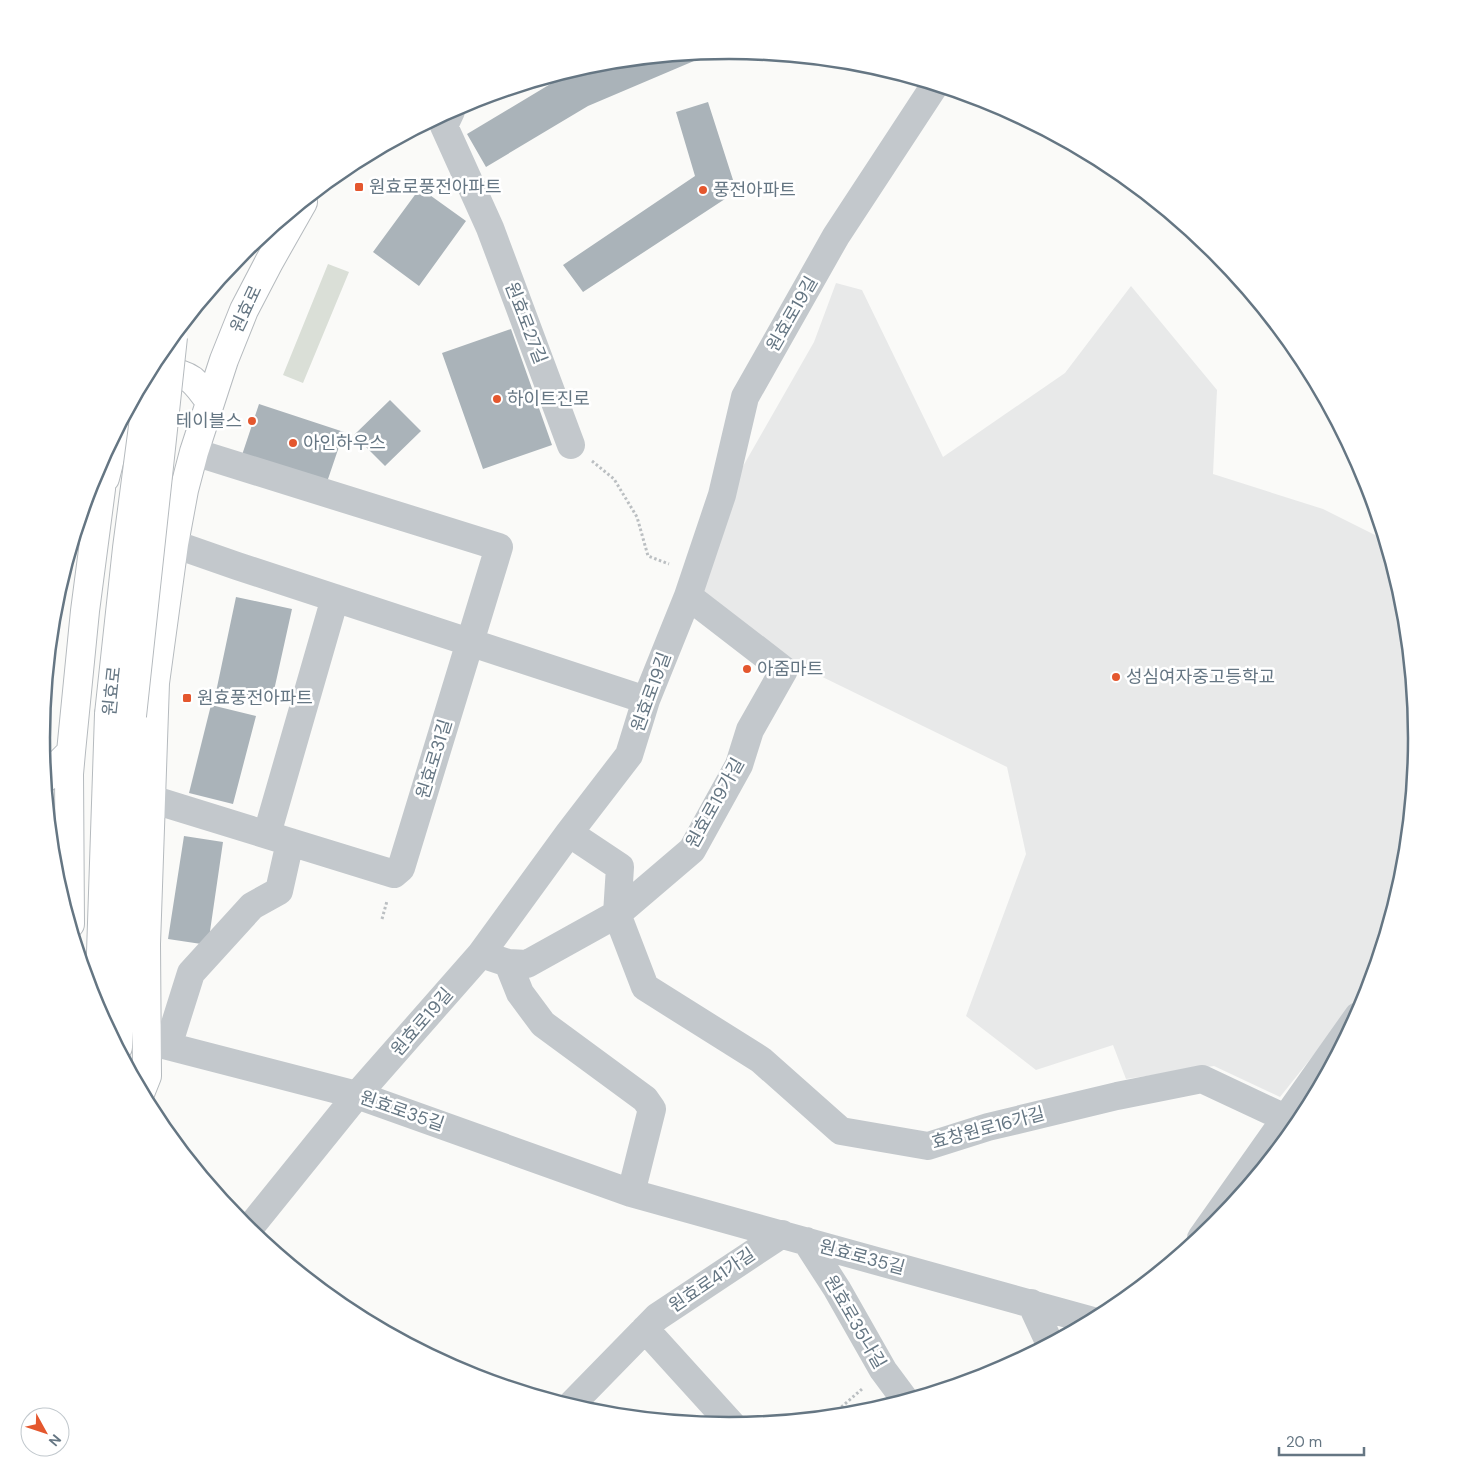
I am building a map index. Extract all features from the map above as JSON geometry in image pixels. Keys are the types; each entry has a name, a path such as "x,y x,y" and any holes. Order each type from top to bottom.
{"main road":[{"name":"원효로","path":"144,1083 158,1044 146,944 156,683 174,544 184,490 194,452 224,360 244,310 295,217"},
{"path":"118,1035 120,715 171,353"},
{"path":"157,374 178,373 193,381 210,402"},
{"name":"원효로","path":"100,994 120,715 127,548 148,389"},
{"path":"102,489 109,463"},
{"name":"원효로","path":"70,900 69,774 85,610 102,477"},
{"path":"51,772 71,752"}],"street":[{"name":"원효로19길","path":"253,1223 357,1095 481,954 569,833 629,755 646,700 692,585 722,495 745,397 836,236 932,90"},
{"name":"원효로27길","path":"446,121 444,126 490,228 571,444"},
{"path":"194,452 499,547 470,642"},
{"path":"174,544 646,700"},
{"name":"원효로19가길","path":"481,954 508,963 528,964 617,914 692,850 739,765 750,730 784,670 692,585"},
{"path":"158,1044 191,973 252,906 279,891 279,838 335,598"},
{"name":"원효로31길","path":"279,838 394,874 401,868 470,642"},
{"path":"151,799 279,838"},
{"name":"효창원로16가길","path":"569,833 620,867 617,914 646,987 761,1060 840,1131 928,1146 988,1126 1117,1096 1202,1079 1285,1118"},
{"path":"508,963 520,993 543,1024 645,1099 652,1108 631,1193"},
{"name":"원효로35길","path":"158,1044 357,1095 631,1193 1083,1318"},
{"path":"1227,1201 1331,1053"},
{"name":"원효로41가길","path":"576,1400 657,1317 794,1238"},
{"name":"원효로35나길","path":"794,1238 837,1289 883,1370 902,1396"},
{"path":"1031,1303 1047,1339"},
{"path":"645,1329 716,1418"}],"path":[{"path":"571,444 614,479 637,516 648,556 692,585"},
{"path":"839,1409 883,1370"}],"shaded area":[{"path":"328,264 349,272 303,383 283,375"},
{"name":"성심여자중고등학교","path":"836,283 862,290 943,457 1065,373 1131,286 1217,390 1213,474 1323,509 1378,536 1396,606 1408,694 1408,783 1396,871 1373,957 1355,1003 1280,1097 1214,1066 1126,1079 1113,1045 1036,1070 966,1016 1026,854 1007,767 693,614 734,482 814,342"}],"building":[{"path":"697,60 588,106 486,167 467,134 553,82 597,72 641,65"},
{"name":"풍전아파트","path":"708,102 734,183 728,197 583,292 563,265 695,176 676,112"},
{"path":"420,188 466,221 419,286 373,252"},
{"name":"하이트진로","path":"511,329 552,445 483,469 442,353"},
{"path":"390,400 421,431 385,466 354,435"},
{"name":"아인하우스","path":"259,404 344,432 327,482 242,455"},
{"path":"236,597 292,609 271,704 216,692"},
{"path":"211,705 256,716 233,804 189,793"},
{"path":"184,836 223,842 208,945 168,939"}],"place":[{"name":"원효로풍전아파트","path":"359,187"},
{"name":"풍전아파트","path":"703,190"},
{"name":"하이트진로","path":"497,399"},
{"name":"테이블스","path":"252,421"},
{"name":"아인하우스","path":"293,443"},
{"name":"아줌마트","path":"747,669"},
{"name":"성심여자중고등학교","path":"1116,677"},
{"name":"원효풍전아파트","path":"187,698"}]}
